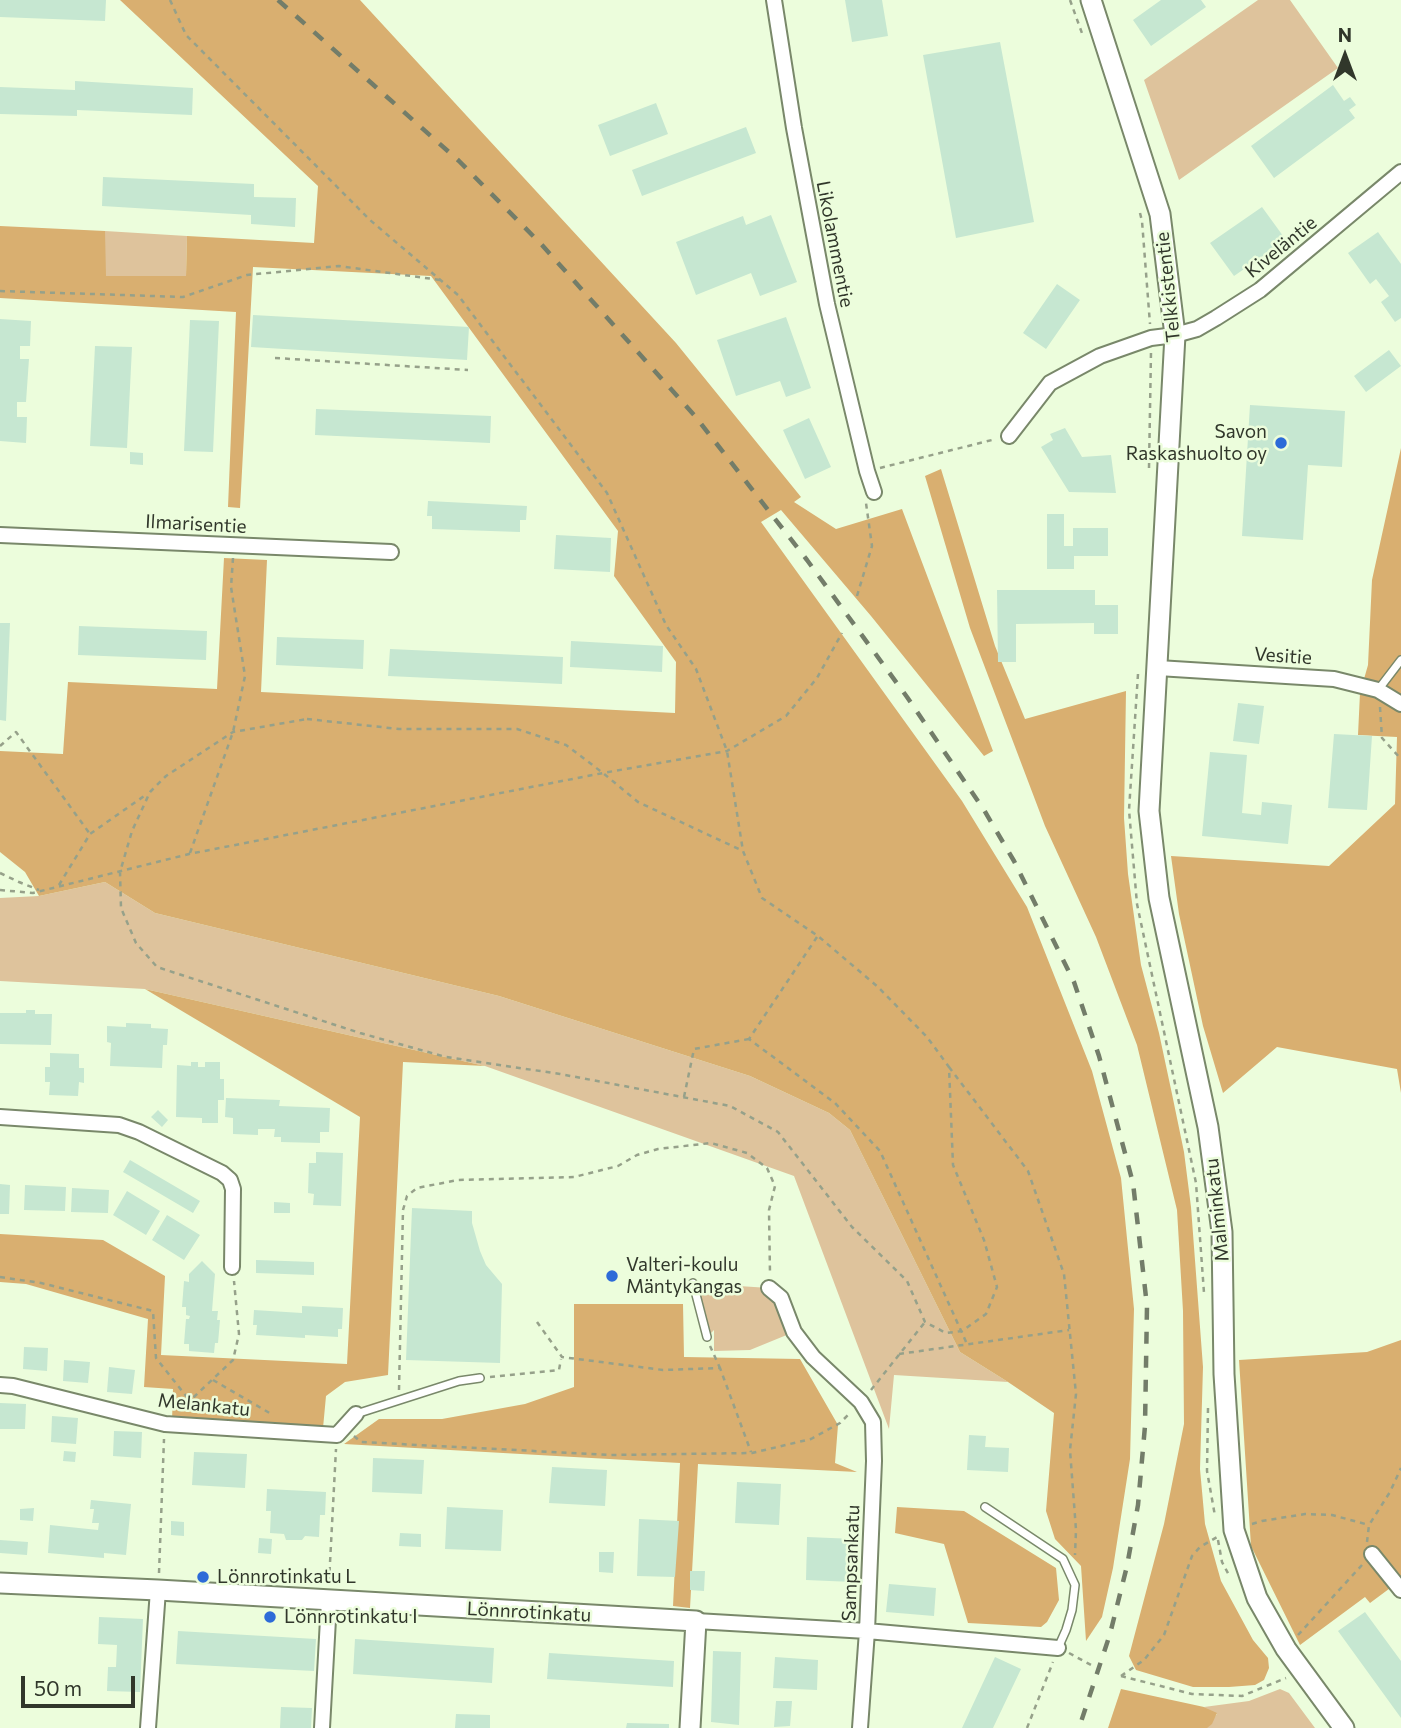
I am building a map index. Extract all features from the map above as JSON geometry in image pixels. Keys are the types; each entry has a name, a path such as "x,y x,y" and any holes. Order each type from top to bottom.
{"street":[{"name":"Likolammentie","path":"774,0 794,128 827,304 874,492"},
{"name":"Telkkistentie","path":"1091,0 1160,214 1175,335 1158,668"},
{"name":"Kiveläntie","path":"1009,436 1050,383 1100,356 1151,338 1175,335 1206,323 1260,290 1401,172"},
{"name":"Ilmarisentie","path":"0,534 391,552"},
{"name":"Vesitie","path":"1158,668 1334,679 1378,690 1401,704"},
{"name":"Malminkatu","path":"1158,668 1149,811 1159,898 1208,1127 1222,1232 1223,1374 1234,1530 1257,1598 1286,1649 1344,1728"},
{"path":"0,1117 119,1125 222,1173 230,1180 233,1189 232,1267"},
{"path":"769,1288 781,1298 794,1332 813,1357 861,1402"},
{"name":"Melankatu","path":"0,1385 165,1424 304,1433 340,1431"},
{"name":"Sampsankatu","path":"860,1728 867,1631 874,1448 873,1422 861,1402"},
{"path":"340,1431 356,1414"},
{"path":"1372,1554 1401,1590"},
{"name":"Lönnrotinkatu","path":"0,1583 867,1631 1058,1648"},
{"path":"148,1728 158,1590"},
{"path":"322,1728 329,1601"},
{"path":"690,1728 696,1621"}],"lane":[{"path":"1378,690 1401,660"},
{"path":"693,1283 706,1337"},
{"path":"356,1414 459,1381 480,1378"},
{"path":"985,1507 1063,1559 1075,1585 1072,1610 1058,1648"}],"path":[{"path":"170,0 186,35 370,220 458,295 607,493 666,625 696,669 727,751 743,851 762,898 818,936 878,987 927,1037 1028,1171 1064,1274 1071,1330 1076,1394 1070,1450 1076,1530 1075,1554"},
{"path":"0,291 183,297 247,275 339,266 443,281"},
{"path":"275,358 468,370"},
{"path":"867,471 1009,436"},
{"path":"189,855 233,732 245,676 231,587 237,545"},
{"path":"0,890 41,891 189,855 727,751 786,716 817,678 842,633"},
{"path":"1378,690 1382,738 1401,760"},
{"path":"58,887 90,834 150,792 166,776 233,732 307,719 399,729 517,729 566,745 638,802 743,851"},
{"path":"0,746 16,732 90,834"},
{"path":"150,792 132,831 120,872 121,908 136,943 157,967 360,1033 446,1057 560,1074 730,1106 778,1132 852,1227 907,1281 925,1322 946,1334 962,1331 986,1314 997,1287 984,1240 953,1165 949,1067"},
{"path":"0,873 41,891"},
{"path":"684,1098 694,1049 749,1039 818,936"},
{"path":"749,1039 835,1103 880,1151 967,1344"},
{"path":"399,1401 403,1210 407,1196 417,1188 458,1180 574,1177 618,1166 637,1155 658,1149 711,1143 747,1153 768,1168 775,1186 769,1210 769,1288"},
{"path":"158,1590 165,1424 233,1360 239,1334 232,1267"},
{"path":"0,1277 41,1283 153,1311 156,1358 190,1401"},
{"path":"537,1322 562,1357 663,1370 720,1368"},
{"path":"329,1601 340,1431 361,1442 611,1455 752,1453 811,1439 840,1423 861,1402 925,1322"},
{"path":"899,1354 1071,1330"},
{"path":"706,1337 752,1453"},
{"path":"480,1378 559,1370 562,1357"},
{"path":"212,1380 304,1433"},
{"path":"1286,1649 1372,1554 1367,1540 1369,1525 1390,1492 1401,1468"},
{"path":"1292,1676 1242,1696 1192,1694 1121,1676 1144,1660 1164,1635 1192,1556 1200,1547 1218,1536 1262,1521 1305,1514 1332,1514 1369,1525"},
{"path":"1027,1728 1058,1648 1091,1665"}],"shaded area":[{"path":"120,0 360,0 676,343 801,497 794,502 836,529 902,509 993,751 984,756 781,510 761,522 962,801 1027,907 1092,1071 1121,1178 1134,1309 1130,1459 1113,1568 1102,1617 1086,1641 1081,1566 1055,1539 1046,1511 1054,1413 960,1352 850,1130 829,1113 750,1076 499,996 155,913 105,882 39,896 25,872 0,852 0,751 63,754 68,682 217,689 224,558 267,560 261,692 675,713 676,662 614,576 618,531 431,276 253,267 240,508 228,507 236,312 0,298 0,226 105,231 106,276 186,276 187,236 314,243 318,186"},
{"path":"1258,0 1290,0 1338,68 1179,180 1144,80"},
{"path":"105,231 187,236 186,276 105,276"},
{"path":"1401,448 1401,1093 1397,1069 1277,1047 1223,1093 1203,1026 1179,914 1171,856 1329,866 1395,804 1397,737 1358,735 1360,693 1368,665 1372,580"},
{"path":"941,469 995,646 1025,719 1126,691 1124,818 1128,874 1141,965 1159,1033 1184,1152 1191,1207 1203,1367 1200,1469 1205,1524 1221,1581 1253,1640 1268,1658 1269,1668 1264,1680 1255,1685 1193,1687 1136,1670 1129,1656 1164,1524 1184,1424 1183,1311 1177,1210 1137,1045 1096,937 1045,826 970,628 925,476"},
{"path":"105,882 155,913 499,996 750,1076 829,1113 850,1130 960,1352 1008,1382 894,1375 889,1429 794,1176 485,1066 145,989 0,981 0,898 39,896"},
{"path":"145,989 485,1066 403,1062 388,1375 345,1382 326,1396 323,1428 172,1421 173,1389 144,1387 148,1319 26,1284 0,1282 0,1234 103,1240 165,1276 161,1355 347,1364 360,1117"},
{"path":"693,1283 769,1288 794,1332 750,1350 714,1351 714,1330 707,1337"},
{"path":"574,1304 683,1304 684,1357 800,1359 838,1425 835,1463 857,1472 698,1464 690,1608 673,1606 680,1463 344,1444 379,1419 442,1419 525,1404 574,1387"},
{"path":"1401,1340 1401,1580 1370,1603 1365,1597 1300,1645 1251,1546 1239,1360 1367,1352"},
{"path":"897,1507 964,1511 1056,1568 1059,1600 1047,1622 1041,1627 968,1623 944,1544 895,1533"},
{"path":"1121,1689 1204,1707 1217,1713 1207,1728 1108,1728"},
{"path":"1280,1689 1289,1693 1315,1728 1206,1728 1217,1714 1204,1707 1249,1701"}],"building":[{"path":"0,0 106,0 105,21 0,17"},
{"path":"845,0 882,0 888,36 852,42"},
{"path":"1161,0 1201,0 1206,7 1151,46 1133,20"},
{"path":"1000,42 1034,222 956,238 923,55"},
{"path":"75,81 193,88 192,115 77,110 77,116 0,114 0,87 75,90"},
{"path":"1333,85 1344,101 1350,97 1356,105 1349,110 1355,118 1274,178 1251,146"},
{"path":"656,103 668,134 610,156 598,125"},
{"path":"746,127 756,153 642,196 632,170"},
{"path":"103,177 254,184 254,197 296,198 295,227 251,224 251,215 102,206"},
{"path":"1262,207 1286,240 1234,276 1210,243"},
{"path":"771,215 797,282 760,296 751,273 696,295 676,242 743,216 746,225"},
{"path":"1378,232 1401,264 1401,318 1395,322 1381,302 1389,296 1376,279 1370,284 1348,253"},
{"path":"1057,284 1080,300 1046,349 1023,333"},
{"path":"253,315 469,327 467,360 251,347"},
{"path":"786,317 811,388 786,397 780,381 736,396 717,340"},
{"path":"0,319 31,321 30,346 20,346 20,359 29,359 26,402 17,402 17,417 27,417 26,443 0,441"},
{"path":"190,320 219,321 213,452 184,451"},
{"path":"95,346 132,347 127,448 90,446"},
{"path":"1389,350 1401,366 1366,392 1354,376"},
{"path":"1250,405 1345,411 1342,467 1308,465 1303,540 1242,536"},
{"path":"316,409 491,416 490,443 315,435"},
{"path":"809,418 831,467 805,479 783,430"},
{"path":"1065,428 1082,457 1111,455 1116,493 1069,492 1041,447 1053,440 1050,434"},
{"path":"130,452 143,453 143,465 130,464"},
{"path":"428,501 527,506 526,520 520,520 520,532 432,529 432,516 427,516"},
{"path":"1047,514 1064,514 1064,546 1073,546 1073,528 1108,528 1108,556 1074,556 1074,569 1047,569"},
{"path":"556,535 611,538 610,572 554,569"},
{"path":"997,590 1095,590 1095,605 1118,605 1118,634 1094,634 1094,623 1016,624 1016,662 998,662"},
{"path":"0,623 10,623 6,721 0,720"},
{"path":"79,626 207,631 206,660 78,655"},
{"path":"277,637 364,640 363,669 276,665"},
{"path":"571,641 663,646 662,672 570,667"},
{"path":"390,649 563,657 562,684 388,676"},
{"path":"1238,703 1264,706 1259,744 1233,741"},
{"path":"1334,734 1372,736 1367,810 1328,808"},
{"path":"1210,752 1247,755 1242,813 1261,815 1262,802 1292,805 1288,844 1202,836"},
{"path":"26,1010 35,1010 35,1014 52,1014 51,1045 0,1044 0,1013 26,1013"},
{"path":"126,1023 151,1024 151,1028 168,1029 167,1045 163,1045 162,1068 110,1066 111,1043 107,1042 107,1026 126,1027"},
{"path":"50,1053 79,1054 79,1068 84,1068 84,1083 79,1082 78,1096 49,1095 50,1082 45,1082 45,1067 50,1067"},
{"path":"191,1062 198,1062 198,1067 205,1067 205,1062 220,1062 220,1079 224,1079 224,1100 218,1100 218,1123 202,1123 202,1118 176,1117 177,1065 191,1066"},
{"path":"226,1098 280,1100 279,1106 330,1108 329,1132 320,1132 320,1143 281,1142 281,1137 274,1137 275,1129 258,1129 258,1135 233,1134 233,1118 225,1117"},
{"path":"158,1110 168,1120 162,1127 151,1117"},
{"path":"316,1152 343,1153 341,1206 313,1205 314,1194 308,1193 309,1163 316,1163"},
{"path":"130,1160 200,1201 193,1213 123,1172"},
{"path":"0,1184 10,1185 9,1214 0,1214"},
{"path":"25,1185 66,1187 65,1211 24,1210"},
{"path":"72,1188 109,1190 108,1213 71,1212"},
{"path":"127,1191 160,1211 146,1235 113,1215"},
{"path":"274,1202 290,1203 290,1213 274,1213"},
{"path":"412,1208 472,1211 472,1223 480,1251 486,1265 502,1284 500,1363 406,1360"},
{"path":"167,1215 200,1235 184,1260 152,1240"},
{"path":"256,1260 314,1262 314,1275 256,1273"},
{"path":"202,1261 215,1274 212,1311 218,1311 217,1320 220,1320 218,1343 215,1343 214,1353 189,1351 189,1344 184,1344 186,1319 190,1316 186,1315 186,1307 182,1307 184,1281 189,1282 189,1274"},
{"path":"302,1306 343,1308 342,1329 338,1329 338,1337 256,1335 257,1325 253,1325 254,1310 302,1313"},
{"path":"24,1347 48,1348 47,1371 23,1369"},
{"path":"64,1360 90,1362 88,1383 63,1381"},
{"path":"109,1367 135,1370 132,1394 107,1392"},
{"path":"0,1403 26,1404 25,1429 0,1429"},
{"path":"52,1416 78,1418 76,1444 51,1442"},
{"path":"114,1431 142,1432 141,1458 113,1456"},
{"path":"969,1435 986,1436 985,1447 1009,1448 1008,1472 967,1470"},
{"path":"64,1451 76,1452 75,1462 63,1461"},
{"path":"194,1452 247,1454 245,1488 192,1485"},
{"path":"373,1458 424,1460 422,1494 372,1492"},
{"path":"552,1467 607,1470 605,1506 549,1503"},
{"path":"737,1482 781,1484 779,1525 735,1523"},
{"path":"267,1489 326,1492 325,1515 320,1515 319,1537 305,1536 302,1540 286,1540 284,1534 270,1533 271,1511 266,1511"},
{"path":"91,1500 131,1504 126,1555 104,1553 104,1558 48,1553 50,1525 98,1530 99,1523 92,1523 94,1509 90,1509"},
{"path":"447,1507 503,1510 501,1551 445,1549"},
{"path":"34,1508 33,1521 20,1520 20,1509"},
{"path":"639,1519 679,1521 675,1577 637,1576"},
{"path":"171,1521 184,1522 184,1536 171,1535"},
{"path":"400,1533 421,1534 421,1547 399,1546"},
{"path":"807,1537 855,1539 853,1582 806,1580"},
{"path":"259,1538 272,1539 271,1554 258,1553"},
{"path":"0,1540 28,1542 27,1555 0,1553"},
{"path":"599,1552 614,1552 613,1573 599,1572"},
{"path":"690,1571 705,1571 704,1591 690,1590"},
{"path":"889,1584 936,1588 934,1616 886,1612"},
{"path":"1365,1612 1401,1661 1401,1718 1338,1631"},
{"path":"99,1617 143,1619 140,1692 107,1691 108,1667 116,1667 117,1645 98,1644"},
{"path":"178,1631 316,1639 314,1671 176,1664"},
{"path":"355,1639 494,1648 492,1683 353,1674"},
{"path":"713,1651 741,1652 739,1725 711,1722"},
{"path":"549,1653 674,1661 673,1687 547,1679"},
{"path":"775,1657 818,1660 817,1690 773,1688"},
{"path":"995,1657 1021,1669 993,1728 962,1728"},
{"path":"776,1701 792,1701 790,1726 774,1727"},
{"path":"281,1707 312,1708 311,1728 280,1728"},
{"path":"456,1714 490,1715 490,1728 455,1728"},
{"path":"627,1723 669,1724 669,1728 626,1728"}],"railway":[{"path":"278,0 459,161 542,245 695,416 807,560 907,697 984,810 1014,861 1074,982 1099,1056 1133,1183 1147,1306 1145,1426 1138,1505 1127,1566 1110,1634 1079,1728"}],"place":[{"name":"Savon Raskashuolto oy","path":"1281,443"},
{"name":"Valteri-koulu Mäntykangas","path":"612,1276"},
{"name":"Lönnrotinkatu L","path":"203,1577"},
{"name":"Lönnrotinkatu I","path":"270,1617"}]}
